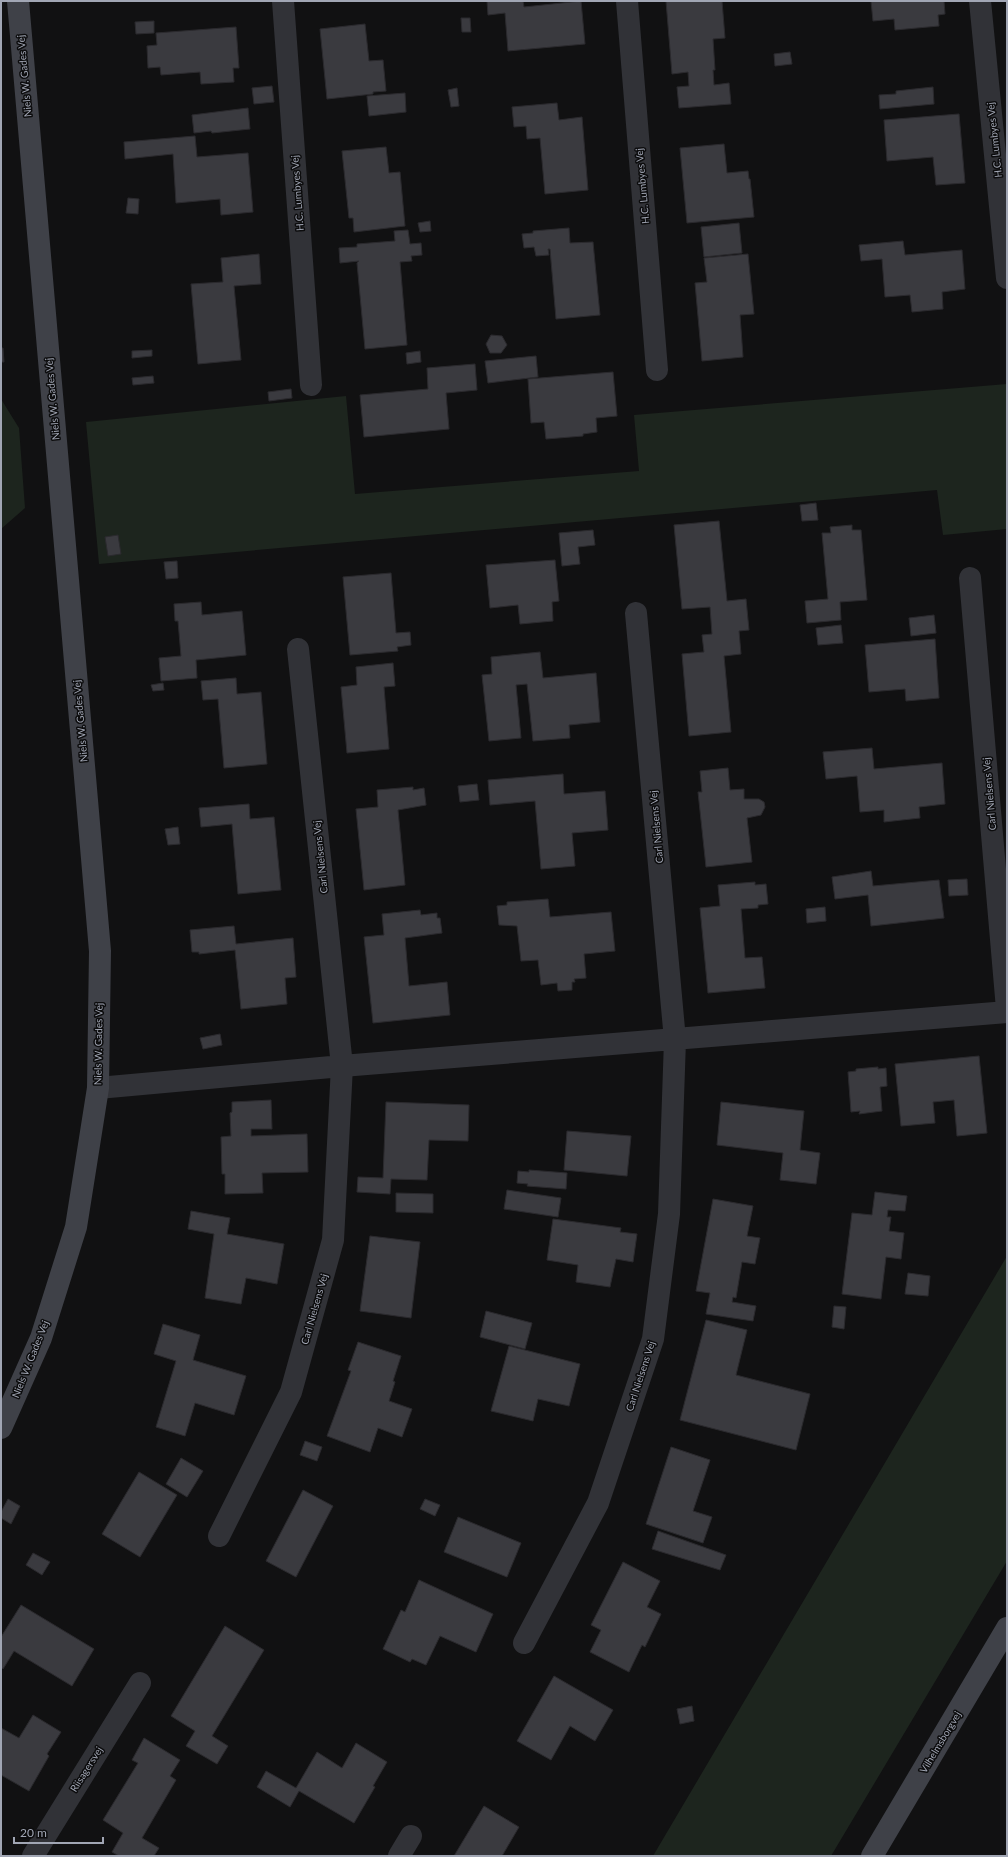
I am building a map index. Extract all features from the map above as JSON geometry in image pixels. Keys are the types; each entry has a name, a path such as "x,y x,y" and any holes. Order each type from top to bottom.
{"street":[{"name":"Niels W. Gades Vej","path":"1,1428 41,1338 76,1227 98,1088 100,951 20,1"},
{"name":"H.C. Lumbyes Vej","path":"283,1 311,386"},
{"name":"H.C. Lumbyes Vej","path":"627,1 658,370"},
{"name":"H.C. Lumbyes Vej","path":"980,1 1007,278"},
{"name":"Carl Nielsens Vej","path":"98,1088 342,1066 675,1040 1007,1011 970,578"},
{"name":"Carl Nielsens Vej","path":"524,1643 598,1503 652,1340 669,1214 675,1040 636,614"},
{"name":"Carl Nielsens Vej","path":"219,1536 290,1392 333,1240 342,1066 298,649"},
{"name":"Vilhelmsborgvej","path":"872,1856 1007,1628"},
{"name":"Riisagersvej","path":"33,1856 140,1682"},
{"path":"399,1856 411,1836"}],"shaded area":[{"path":"1007,384 1007,529 943,535 937,490 99,564 86,422 346,396 355,494 639,471 634,415"},
{"path":"1,399 19,428 25,508 1,529"},
{"path":"1007,1256 1007,1561 831,1856 653,1856"}],"building":[{"path":"487,1 523,1 524,7 581,1 585,44 508,51 505,13 488,15"},
{"path":"666,1 722,1 725,38 713,39 715,70 713,70 714,85 729,83 731,104 679,108 677,87 689,86 688,72 672,74"},
{"path":"871,1 944,1 945,14 938,15 939,26 895,30 894,19 873,21"},
{"path":"461,18 470,18 471,32 462,32"},
{"path":"154,21 154,33 136,34 135,22"},
{"path":"365,24 369,61 383,60 386,91 373,92 373,94 327,99 320,29"},
{"path":"236,27 239,68 233,68 234,82 201,84 200,72 161,75 160,67 148,68 147,46 157,45 156,33"},
{"path":"790,52 792,64 775,66 774,54"},
{"path":"272,86 274,102 254,104 252,88"},
{"path":"933,87 934,104 880,109 879,95 896,94 896,91"},
{"path":"457,88 459,106 451,107 448,90"},
{"path":"405,93 406,112 369,116 367,96"},
{"path":"557,103 559,120 582,117 588,190 545,194 540,138 527,139 526,126 514,127 512,107"},
{"path":"248,108 250,129 212,133 211,131 194,133 192,115"},
{"path":"959,114 965,183 936,185 933,157 887,161 884,120"},
{"path":"195,136 197,157 248,153 253,212 221,215 220,199 176,203 173,154 125,159 124,142"},
{"path":"724,144 727,173 748,171 754,217 687,223 680,148"},
{"path":"386,147 389,173 400,172 405,226 354,232 353,218 349,218 342,151"},
{"path":"128,198 139,199 138,214 126,213"},
{"path":"430,221 431,231 420,232 418,223"},
{"path":"739,223 742,253 704,257 701,227"},
{"path":"569,228 570,243 593,242 600,315 556,319 550,249 548,249 549,255 536,256 534,247 524,248 522,234 533,233 533,231"},
{"path":"408,230 410,244 421,243 422,255 411,256 412,261 400,262 407,345 365,349 357,263 359,261 340,263 339,248 357,247 357,244 395,241 394,231"},
{"path":"903,241 905,255 962,250 965,289 942,292 943,309 912,312 910,295 885,297 882,259 861,261 859,245"},
{"path":"259,254 261,284 234,286 241,360 198,364 191,284 223,282 221,258"},
{"path":"748,254 754,314 740,315 743,357 702,361 695,283 707,282 704,258"},
{"path":"491,335 502,336 507,345 501,353 490,353 486,344"},
{"path":"1,348 3,348 4,362 1,362"},
{"path":"152,350 152,356 132,358 132,351"},
{"path":"420,351 421,362 407,364 406,353"},
{"path":"536,356 538,377 488,383 485,361"},
{"path":"475,364 477,390 446,393 449,429 364,437 360,395 428,389 427,368"},
{"path":"613,372 617,416 596,418 597,432 583,434 583,436 546,439 544,422 531,423 528,379"},
{"path":"153,376 154,383 133,385 132,378"},
{"path":"291,389 292,398 269,401 268,392"},
{"path":"816,503 818,520 802,521 800,505"},
{"path":"719,521 727,601 746,599 749,630 739,631 741,654 724,656 731,732 689,736 682,654 704,652 702,635 712,634 710,607 682,609 674,525"},
{"path":"852,525 852,530 861,530 867,600 840,602 841,620 807,623 805,601 828,599 822,533 831,533 830,527"},
{"path":"593,530 595,545 578,547 580,564 562,566 559,533"},
{"path":"118,535 121,554 108,556 105,537"},
{"path":"555,560 559,601 552,602 553,621 520,624 518,605 490,608 486,565"},
{"path":"177,561 178,578 166,579 164,562"},
{"path":"391,573 396,633 410,632 411,645 397,647 398,651 350,655 343,577"},
{"path":"201,602 202,615 242,611 246,655 196,660 197,678 161,681 159,658 181,656 178,621 175,621 174,604"},
{"path":"934,615 936,633 911,636 909,618"},
{"path":"841,625 843,643 818,645 816,628"},
{"path":"935,639 939,698 906,701 905,689 869,692 865,645"},
{"path":"540,652 543,678 596,673 600,722 569,725 570,738 533,741 527,684 516,685 521,738 489,741 482,675 492,674 491,657"},
{"path":"393,663 395,686 384,687 389,749 347,753 341,687 357,685 356,667"},
{"path":"236,678 237,694 261,692 267,764 224,768 218,699 203,700 201,681"},
{"path":"163,683 164,690 153,691 151,685"},
{"path":"872,748 874,769 942,763 945,804 919,807 920,818 884,822 884,810 860,812 857,776 826,779 823,752"},
{"path":"728,768 730,790 744,789 744,799 759,799 764,802 765,807 761,815 747,818 752,862 706,867 698,792 702,792 700,771"},
{"path":"563,774 564,794 605,791 608,830 572,833 575,866 541,869 535,801 490,805 488,780"},
{"path":"477,784 479,800 460,802 458,786"},
{"path":"413,787 413,790 424,788 426,805 398,810 405,885 364,890 356,809 378,807 377,790"},
{"path":"249,804 250,819 274,817 281,890 238,894 232,824 201,827 199,808"},
{"path":"178,827 180,844 168,845 165,829"},
{"path":"871,871 873,886 939,880 944,918 871,926 868,895 835,899 832,877"},
{"path":"967,879 968,895 949,896 948,880"},
{"path":"755,882 755,885 766,884 768,904 758,905 758,908 741,909 745,958 762,957 765,988 708,993 700,908 720,906 718,885"},
{"path":"548,899 550,917 611,912 615,951 584,954 586,978 574,979 575,982 572,982 572,990 558,991 557,983 541,985 538,960 521,961 517,926 499,925 497,906 507,905 507,902"},
{"path":"825,907 826,921 807,923 806,909"},
{"path":"420,910 421,915 437,913 437,918 440,918 442,933 405,938 409,986 447,982 450,1015 373,1023 364,937 384,935 382,914"},
{"path":"234,926 236,944 293,938 296,977 285,978 287,1004 241,1009 235,950 199,954 199,952 192,952 190,930"},
{"path":"220,1034 222,1045 203,1049 200,1038"},
{"path":"979,1056 987,1133 957,1136 954,1100 933,1102 935,1123 901,1126 895,1064"},
{"path":"878,1067 878,1069 886,1068 887,1086 880,1087 882,1111 859,1114 860,1111 851,1112 848,1072 856,1071 856,1069"},
{"path":"271,1100 272,1129 251,1129 251,1136 307,1134 308,1172 262,1173 263,1193 225,1194 225,1174 222,1174 221,1137 231,1136 230,1113 232,1112 232,1102"},
{"path":"386,1102 469,1105 468,1141 429,1140 427,1180 391,1179 390,1194 357,1192 358,1177 383,1178"},
{"path":"721,1102 804,1111 800,1150 820,1153 816,1184 780,1180 783,1153 717,1145"},
{"path":"567,1131 631,1136 627,1176 564,1170"},
{"path":"529,1170 567,1173 566,1189 527,1186 528,1184 517,1183 518,1171 529,1172"},
{"path":"507,1190 561,1198 558,1217 504,1209"},
{"path":"875,1192 907,1196 905,1211 888,1210 887,1217 891,1217 889,1231 904,1233 901,1259 886,1257 881,1299 842,1294 852,1213 872,1215"},
{"path":"396,1193 433,1194 433,1213 396,1212"},
{"path":"713,1199 753,1206 747,1236 760,1238 755,1264 742,1262 736,1298 733,1297 732,1302 756,1306 753,1321 706,1314 710,1293 696,1291"},
{"path":"191,1211 230,1218 227,1234 284,1244 277,1284 246,1278 241,1304 205,1298 214,1234 188,1229"},
{"path":"553,1219 621,1228 620,1232 637,1234 633,1262 616,1259 610,1287 576,1282 578,1265 547,1260"},
{"path":"370,1236 420,1242 411,1318 360,1311"},
{"path":"908,1273 930,1276 928,1296 905,1294"},
{"path":"834,1306 846,1307 844,1329 832,1327"},
{"path":"486,1311 532,1323 525,1349 480,1337"},
{"path":"706,1320 747,1330 736,1375 810,1394 796,1450 680,1420"},
{"path":"163,1324 200,1335 193,1360 246,1376 234,1415 195,1403 185,1436 156,1427 176,1361 154,1354"},
{"path":"358,1342 401,1356 393,1381 395,1382 389,1401 412,1409 402,1437 378,1428 370,1452 327,1436 351,1371 348,1370"},
{"path":"509,1346 580,1364 569,1406 538,1399 533,1421 491,1411"},
{"path":"305,1441 322,1447 317,1461 300,1455"},
{"path":"671,1447 710,1460 693,1511 712,1517 703,1543 646,1524"},
{"path":"181,1458 203,1471 187,1497 166,1484"},
{"path":"139,1472 177,1495 140,1557 102,1534"},
{"path":"303,1490 333,1506 296,1577 266,1561"},
{"path":"8,1499 20,1506 11,1524 1,1518 1,1512"},
{"path":"425,1499 440,1505 435,1516 420,1509"},
{"path":"458,1517 521,1543 507,1577 444,1552"},
{"path":"658,1531 726,1555 720,1570 652,1549"},
{"path":"33,1553 50,1562 42,1575 26,1565"},
{"path":"623,1562 660,1581 647,1607 661,1614 645,1647 642,1645 629,1672 590,1652 601,1630 591,1625"},
{"path":"419,1580 493,1614 476,1652 440,1636 426,1665 412,1659 410,1662 383,1649 401,1610 405,1612"},
{"path":"21,1605 94,1649 72,1686 14,1651 3,1669 1,1667 1,1637"},
{"path":"225,1626 264,1650 212,1736 228,1746 217,1764 186,1746 195,1731 171,1716"},
{"path":"554,1676 613,1710 595,1741 570,1726 551,1760 517,1741"},
{"path":"692,1706 694,1721 680,1724 677,1709"},
{"path":"33,1715 61,1732 47,1754 49,1756 29,1791 1,1775 1,1728 19,1738"},
{"path":"144,1738 180,1760 170,1776 176,1780 142,1838 159,1848 154,1856 119,1856 112,1852 123,1833 103,1820 138,1763 132,1760"},
{"path":"356,1743 387,1762 373,1786 375,1787 354,1823 299,1791 290,1807 257,1787 266,1771 296,1788 317,1752 342,1768"},
{"path":"484,1806 519,1827 502,1856 454,1856"}]}
